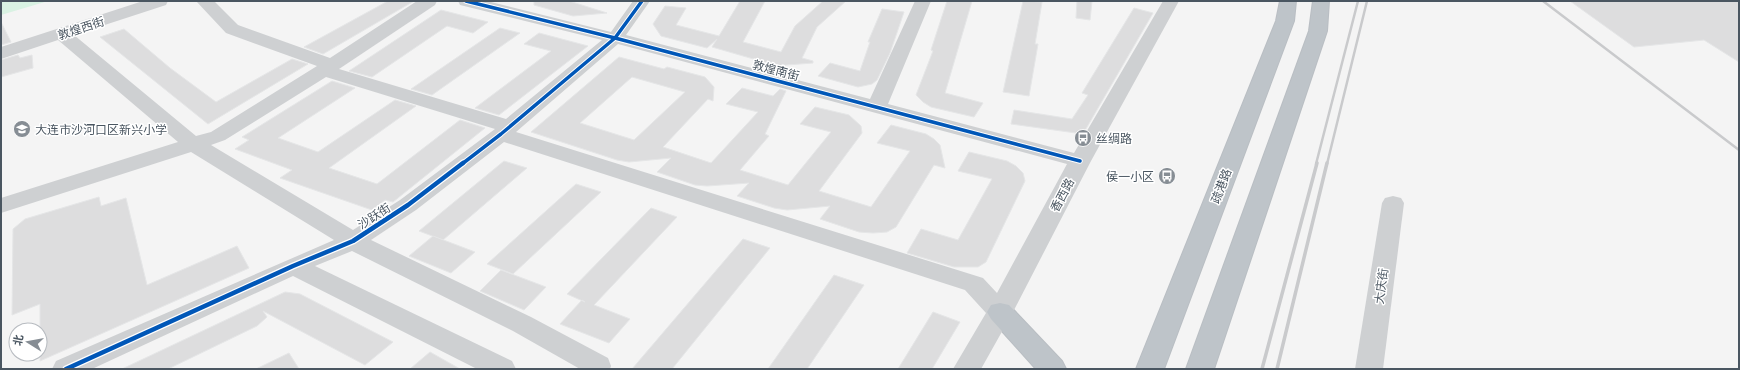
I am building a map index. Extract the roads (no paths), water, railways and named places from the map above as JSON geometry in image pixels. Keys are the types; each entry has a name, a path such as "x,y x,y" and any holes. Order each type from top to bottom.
{"highway":[{"name":"疏港路","path":"1150,369 1282,28 1288,1"},
{"path":"1200,369 1318,32 1321,1"},
{"path":"1000,312 1052,369"}],"street":[{"name":"敦煌西街","path":"1,53 160,1"},
{"path":"204,1 232,30 327,68 454,111 506,131 974,284 1000,312"},
{"path":"1,206 218,136 327,68 429,1"},
{"name":"敦煌南街","path":"466,1 615,38 1080,161"},
{"name":"沙跃街","path":"66,369 293,266 353,241 408,205 506,131 615,38 642,1"},
{"path":"877,107 923,1"},
{"name":"香西路","path":"966,369 1000,312 1080,161 1171,1"},
{"path":"62,34 192,144 353,241 522,324 598,366"},
{"name":"大庆街","path":"1369,369 1393,203"},
{"path":"293,266 502,369"}],"railway":[{"path":"1316,164 1358,1"},
{"path":"1327,164 1367,1"},
{"path":"1543,1 1739,150"},
{"path":"1262,369 1317,163"},
{"path":"1277,369 1327,163"}],"place":[{"name":"大连市沙河口区新兴小学","path":"22,129"},
{"name":"丝绸路","path":"1083,138"},
{"name":"侯一小区","path":"1167,176"}]}
